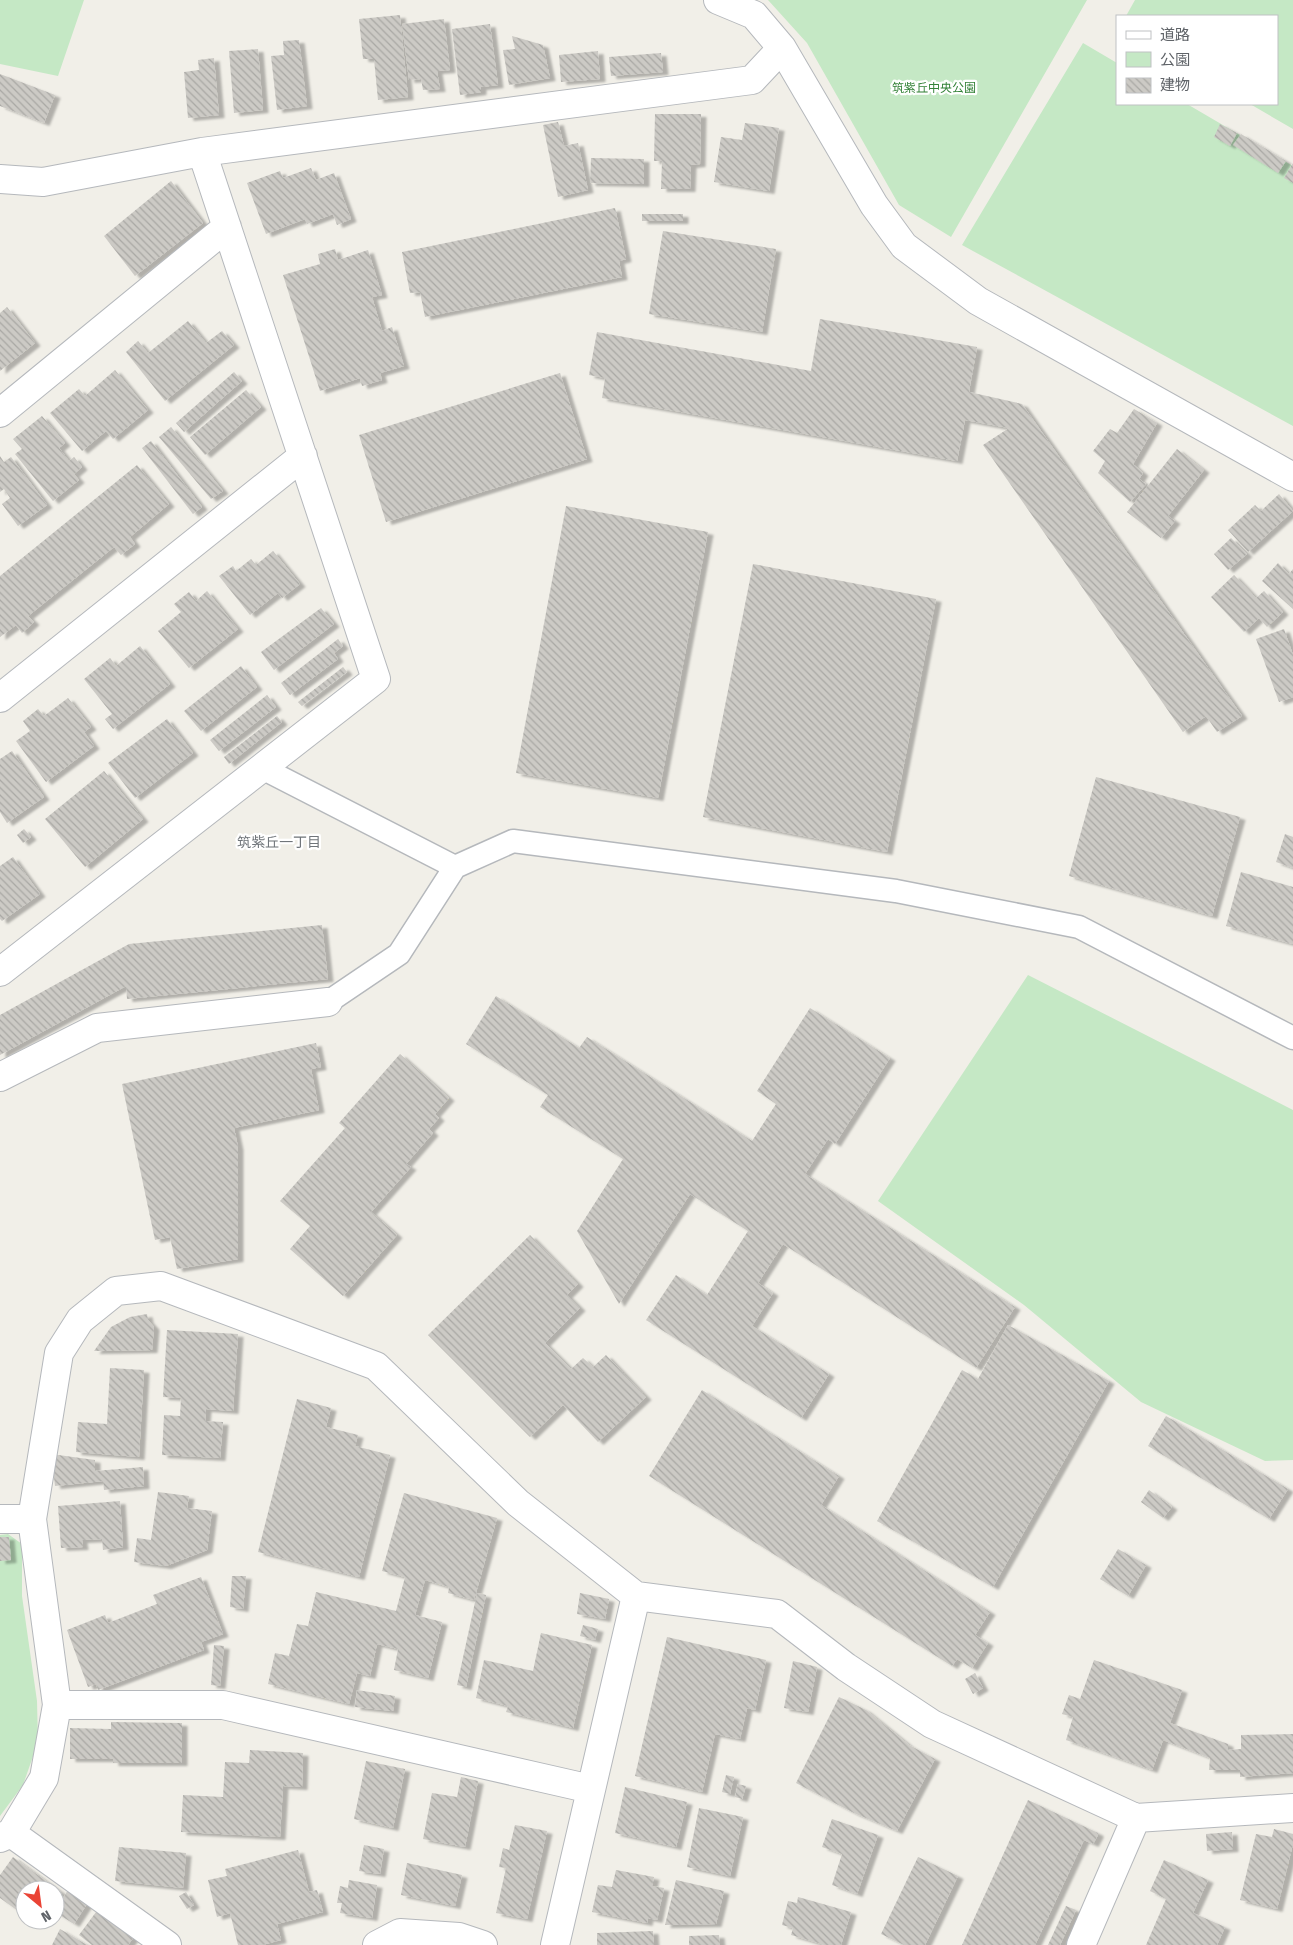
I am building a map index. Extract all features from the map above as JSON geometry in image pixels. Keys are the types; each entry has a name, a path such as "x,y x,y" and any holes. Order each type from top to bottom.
{"street":[{"path":"718,0 754,15 782,48 874,205 904,246 978,301 1293,477"},
{"path":"0,179 43,182 202,152 752,80 782,48"},
{"path":"0,972 376,679 202,152"},
{"path":"0,162 43,182"},
{"path":"0,413 227,227"},
{"path":"0,698 303,456"},
{"path":"0,1077 98,1028 328,1002"},
{"path":"167,1945 5,1836 44,1778 57,1706 32,1520 60,1353 80,1320 116,1291 161,1286 376,1366 518,1503 636,1596 776,1614 846,1668 932,1724 1136,1818 1293,1808"},
{"path":"0,1518 32,1520"},
{"path":"556,1945 636,1596"},
{"path":"57,1706 223,1705 591,1789"},
{"path":"1081,1945 1136,1818"},
{"path":"377,1945 400,1933 459,1937 483,1945"}],"lane":[{"path":"262,768 455,867"},
{"path":"328,1002 399,954 455,867 513,841 896,891 1079,927 1293,1038"}],"green space":[{"path":"0,0 84,0 58,76 0,64"},
{"name":"筑紫丘中央公園","path":"768,0 1087,0 951,237 899,205 807,43"},
{"path":"1135,0 1293,0 1293,129 1252,105 1278,105 1278,15 1127,15"},
{"path":"1083,43 1116,62 1116,105 1189,105 1293,166 1293,426 962,245"},
{"path":"1028,975 1293,1110 1293,1460 1265,1461 1141,1402 1024,1305 878,1201"},
{"path":"8,1534 22,1544 22,1596 37,1701 38,1742 23,1785 0,1816 0,1535"}],"building":[{"path":"400,15 408,97 378,100 374,59 363,59 359,19"},
{"path":"444,19 450,70 437,71 440,89 423,90 421,79 409,80 402,24"},
{"path":"490,24 498,85 481,87 481,92 460,95 452,29"},
{"path":"512,36 543,45 550,78 509,85 503,50 515,49"},
{"path":"299,40 307,106 277,110 271,56 284,55 283,41"},
{"path":"258,49 263,110 234,113 229,51"},
{"path":"598,51 600,79 561,82 559,55"},
{"path":"661,53 663,72 611,76 609,57"},
{"path":"214,58 219,115 188,118 184,72 199,70 198,60"},
{"path":"0,74 55,95 44,123 0,106"},
{"path":"655,114 701,114 700,164 691,165 690,189 661,189 662,161 654,161"},
{"path":"558,122 564,146 578,143 588,190 558,197 543,125"},
{"path":"745,123 779,128 769,191 714,182 721,137 742,140"},
{"path":"1220,124 1237,133 1230,146 1214,137"},
{"path":"1241,134 1286,161 1278,173 1233,145"},
{"path":"591,158 644,159 644,184 590,183"},
{"path":"1293,163 1293,183 1284,178"},
{"path":"311,168 316,180 334,173 351,219 337,225 333,214 307,224 305,219 266,234 247,183 280,171 283,178"},
{"path":"171,181 203,223 135,276 104,236"},
{"path":"615,208 626,259 619,261 622,277 425,317 420,292 410,293 402,252"},
{"path":"642,214 683,214 683,221 642,221"},
{"path":"663,231 776,249 762,332 649,314"},
{"path":"335,249 338,260 368,250 382,295 372,297 382,331 392,327 404,366 380,373 382,380 362,386 360,378 320,391 283,275 320,264 318,254"},
{"path":"7,307 35,343 0,371 0,313"},
{"path":"820,319 977,347 969,392 1022,404 1242,716 1217,732 1206,716 1183,732 983,445 1009,428 965,420 957,461 602,398 605,378 589,375 597,332 811,371"},
{"path":"188,321 206,343 222,331 234,345 165,401 126,352 138,341 148,353"},
{"path":"115,370 148,410 113,439 106,431 82,451 50,413 79,389 85,396"},
{"path":"234,372 242,381 184,432 176,423"},
{"path":"560,373 587,459 386,522 359,435"},
{"path":"246,390 261,407 205,455 190,437"},
{"path":"1134,409 1157,423 1133,464 1143,473 1139,479 1146,484 1130,502 1098,473 1105,461 1093,451 1110,429 1117,433"},
{"path":"42,416 65,443 59,448 69,461 74,457 82,467 74,474 79,480 53,501 15,454 22,449 13,439"},
{"path":"171,427 223,491 211,499 159,437"},
{"path":"151,441 202,507 193,514 142,448"},
{"path":"1177,449 1204,470 1168,516 1175,521 1161,538 1127,512"},
{"path":"0,456 4,462 11,457 47,505 18,526 2,504 10,498 4,489 0,492"},
{"path":"137,465 169,504 130,537 135,544 121,555 114,547 28,616 34,622 22,633 16,625 0,637 0,576"},
{"path":"1279,494 1293,511 1248,552 1228,530 1255,505 1261,511"},
{"path":"566,506 708,532 658,798 516,773"},
{"path":"1231,538 1247,554 1228,570 1214,554"},
{"path":"273,551 300,584 282,598 278,593 250,615 219,576 233,566 236,571 251,559 256,565"},
{"path":"1278,563 1289,574 1293,569 1293,609 1262,581"},
{"path":"753,564 936,599 887,852 703,817"},
{"path":"1234,575 1256,598 1264,591 1283,612 1267,627 1259,618 1244,632 1211,597"},
{"path":"207,591 238,629 189,668 158,631 181,612 174,604 189,592 196,601"},
{"path":"321,608 334,624 274,670 261,652"},
{"path":"1284,629 1293,655 1293,697 1279,702 1256,639"},
{"path":"338,639 343,646 334,653 338,659 290,695 281,683"},
{"path":"140,646 170,684 113,729 105,719 112,714 84,679 110,658 116,666"},
{"path":"241,666 257,687 201,731 184,711"},
{"path":"343,667 347,672 302,706 298,702"},
{"path":"267,695 276,707 219,751 210,740"},
{"path":"68,698 91,727 84,732 94,746 46,782 16,741 30,731 23,721 38,709 44,716"},
{"path":"277,716 282,722 229,764 224,757"},
{"path":"167,719 193,753 135,798 108,763"},
{"path":"12,751 44,797 7,823 0,812 0,759"},
{"path":"104,771 143,819 85,867 45,819"},
{"path":"1096,777 1240,817 1212,916 1069,876"},
{"path":"24,829 31,837 23,843 17,835"},
{"path":"1285,834 1293,837 1293,868 1276,862"},
{"path":"13,857 40,894 2,921 0,919 0,866"},
{"path":"1241,872 1293,887 1293,944 1226,926"},
{"path":"322,925 328,979 127,999 126,986 0,1055 0,1015 129,944"},
{"path":"496,996 579,1048 587,1037 752,1141 776,1104 757,1091 810,1008 890,1058 835,1144 828,1139 805,1174 1015,1307 976,1368 783,1244 758,1283 773,1293 752,1326 829,1374 801,1418 646,1320 676,1275 707,1295 748,1231 690,1194 619,1304 577,1231 623,1159 540,1107 548,1095 466,1044"},
{"path":"316,1043 321,1067 311,1069 319,1110 234,1128 238,1147 238,1259 177,1269 170,1237 155,1240 122,1084"},
{"path":"400,1054 449,1098 435,1114 439,1118 429,1129 433,1133 406,1164 411,1167 371,1212 397,1235 343,1296 290,1249 310,1226 280,1201 345,1128 339,1123"},
{"path":"530,1235 578,1284 567,1295 580,1308 545,1343 571,1369 583,1358 593,1367 606,1355 646,1397 598,1442 563,1405 530,1437 428,1335"},
{"path":"147,1314 148,1320 154,1327 152,1350 94,1351 111,1327 130,1317"},
{"path":"1008,1325 1109,1381 993,1587 877,1521 962,1370 978,1379"},
{"path":"167,1330 238,1334 233,1411 206,1409 205,1421 223,1422 220,1458 162,1455 164,1415 180,1416 181,1398 163,1397"},
{"path":"110,1368 144,1370 139,1457 76,1452 78,1422 107,1424"},
{"path":"702,1390 839,1476 821,1505 990,1612 975,1635 988,1643 972,1668 957,1659 952,1666 649,1476"},
{"path":"297,1399 331,1408 326,1427 358,1435 355,1446 390,1455 359,1577 258,1552"},
{"path":"1166,1416 1288,1489 1269,1519 1148,1446"},
{"path":"51,1454 95,1460 95,1471 143,1467 144,1486 104,1490 103,1481 55,1486"},
{"path":"1149,1490 1172,1507 1163,1518 1141,1502"},
{"path":"158,1492 189,1496 187,1508 212,1511 207,1550 166,1566 134,1562 137,1538 151,1540"},
{"path":"404,1493 497,1518 474,1600 448,1593 449,1587 425,1580 415,1615 442,1622 428,1678 394,1670 398,1649 377,1644 370,1676 357,1673 349,1704 268,1684 275,1653 289,1656 297,1624 308,1626 316,1592 396,1611 405,1577 382,1571"},
{"path":"120,1501 123,1547 103,1550 102,1539 82,1540 83,1547 61,1548 58,1506"},
{"path":"0,1537 9,1537 11,1560 0,1561"},
{"path":"1118,1549 1146,1565 1128,1596 1100,1579"},
{"path":"232,1576 246,1576 243,1609 230,1607"},
{"path":"201,1577 223,1634 201,1642 204,1650 98,1690 96,1684 88,1687 67,1630 105,1615 108,1623 157,1604 153,1595"},
{"path":"477,1593 486,1595 466,1687 457,1685"},
{"path":"580,1593 609,1599 605,1619 577,1614"},
{"path":"583,1625 598,1629 595,1640 580,1636"},
{"path":"541,1633 592,1645 573,1728 506,1712 508,1706 476,1698 484,1660 533,1671"},
{"path":"667,1637 766,1660 755,1710 747,1708 740,1739 715,1734 702,1792 635,1776"},
{"path":"214,1645 224,1646 220,1686 211,1685"},
{"path":"1094,1660 1182,1690 1170,1723 1228,1744 1228,1750 1241,1749 1241,1735 1293,1734 1293,1773 1240,1777 1240,1770 1209,1770 1210,1758 1163,1740 1152,1770 1066,1740 1073,1717 1062,1714 1069,1695 1080,1699"},
{"path":"793,1661 817,1667 808,1712 784,1708"},
{"path":"975,1673 983,1688 973,1694 965,1679"},
{"path":"357,1690 395,1696 393,1711 355,1707"},
{"path":"839,1697 866,1710 909,1745 935,1759 897,1831 854,1813 796,1783"},
{"path":"111,1722 182,1723 182,1763 113,1763 113,1759 70,1759 70,1728 111,1729"},
{"path":"250,1750 303,1753 302,1787 283,1786 280,1837 181,1832 183,1795 223,1797 225,1762 249,1763"},
{"path":"366,1761 405,1769 393,1828 354,1819"},
{"path":"726,1775 734,1777 730,1794 722,1792"},
{"path":"461,1777 478,1781 465,1847 423,1839 432,1793 457,1797"},
{"path":"738,1784 746,1786 742,1799 735,1797"},
{"path":"625,1787 687,1802 676,1847 615,1833"},
{"path":"1028,1800 1098,1833 1098,1835 1093,1844 1084,1840 1035,1945 962,1945"},
{"path":"699,1808 743,1817 730,1876 687,1867"},
{"path":"832,1819 878,1835 857,1894 832,1885 842,1854 822,1847"},
{"path":"515,1825 547,1831 527,1919 496,1913 506,1868 499,1867 503,1848 509,1850"},
{"path":"1274,1829 1293,1834 1293,1844 1277,1909 1240,1900 1256,1834 1272,1837"},
{"path":"1232,1832 1233,1849 1207,1851 1206,1834"},
{"path":"364,1845 384,1849 380,1874 359,1871"},
{"path":"119,1847 186,1853 183,1888 115,1881"},
{"path":"298,1850 309,1892 317,1890 323,1912 277,1924 281,1940 262,1945 238,1945 230,1913 217,1917 208,1880 227,1876 225,1869"},
{"path":"13,1857 45,1880 15,1880 15,1909 0,1898 0,1875"},
{"path":"918,1857 958,1876 925,1945 904,1945 881,1934"},
{"path":"1164,1860 1208,1880 1193,1913 1225,1927 1217,1945 1146,1945 1166,1899 1150,1891"},
{"path":"407,1863 462,1875 455,1906 401,1895"},
{"path":"616,1870 654,1877 652,1886 664,1888 657,1920 648,1918 647,1923 592,1912 598,1885 612,1887"},
{"path":"349,1880 377,1885 372,1918 340,1913 342,1903 337,1903 340,1886 348,1888"},
{"path":"676,1880 724,1891 716,1924 665,1925"},
{"path":"69,1888 89,1901 74,1924 65,1918 65,1895"},
{"path":"186,1892 194,1905 187,1909 179,1896"},
{"path":"798,1897 851,1912 841,1945 825,1945 791,1935 793,1928 782,1925 788,1901 797,1903"},
{"path":"1066,1906 1076,1910 1060,1945 1048,1945"},
{"path":"99,1908 136,1934 128,1945 92,1945 79,1935"},
{"path":"60,1930 62,1930 87,1945 52,1945"},
{"path":"653,1931 654,1945 597,1945 597,1933"},
{"path":"719,1935 720,1945 689,1945 689,1936"}],"district":[{"name":"筑紫丘一丁目","path":"279,842"}]}
